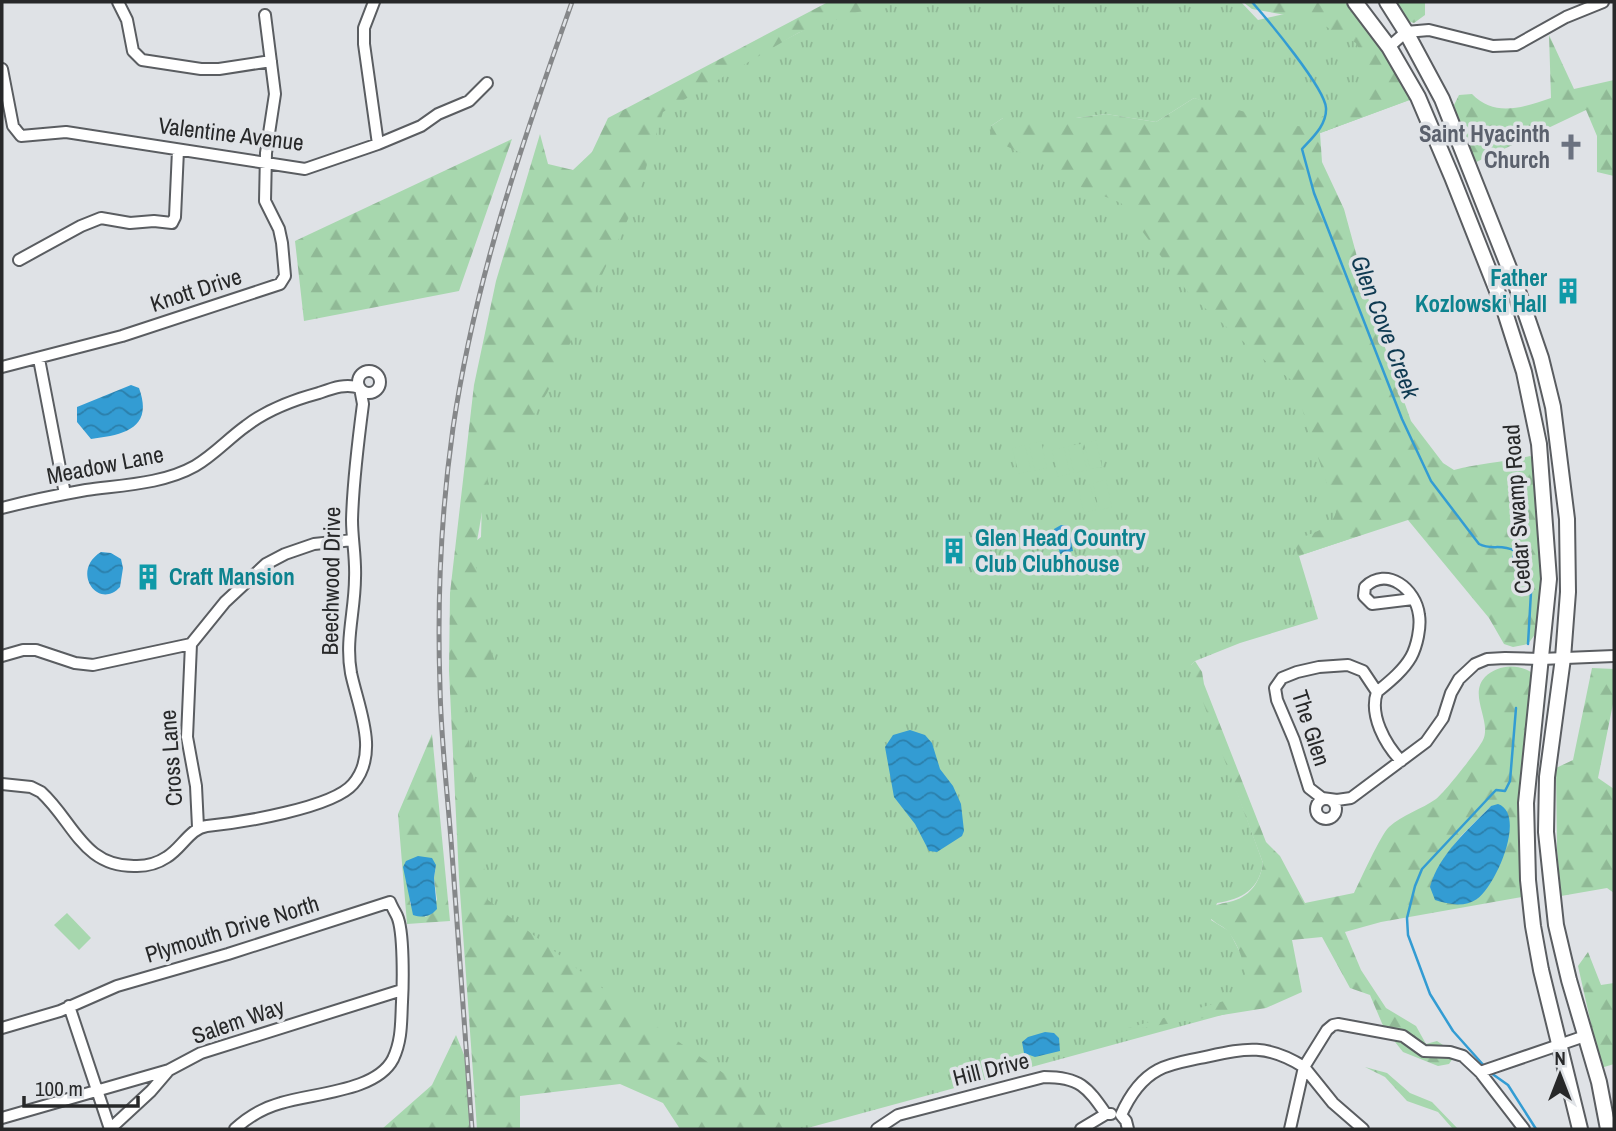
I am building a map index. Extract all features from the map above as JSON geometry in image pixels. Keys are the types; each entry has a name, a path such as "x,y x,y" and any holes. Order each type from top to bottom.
{"main road":[{"name":"Cedar Swamp Road","path":"1355,2 1389,47 1418,97 1503,306 1524,372 1538,437 1549,579 1526,803 1528,880 1538,953 1580,1129"},
{"name":"Cedar Swamp Road","path":"1387,2 1442,99 1505,258 1543,369 1560,448 1567,519 1568,592 1563,658 1547,777 1546,832 1556,925 1599,1082 1608,1129"},
{"path":"1488,265 1505,258"},
{"path":"1538,437 1542,423 1533,381 1535,374 1543,369"}],"street":[{"path":"118,2 127,20 133,51 142,60 201,69 271,61"},
{"path":"378,144 364,28 374,2 382,2"},
{"path":"1389,47 1406,32 1440,31 1493,46 1516,45 1566,17 1604,2"},
{"path":"265,15 275,94 266,153 267,164"},
{"name":"Valentine Avenue","path":"2,69 12,125 21,136 66,132 305,169 421,126 438,114 468,101 487,83"},
{"path":"19,260 101,218 130,223 172,223 175,217 178,150"},
{"name":"Knott Drive","path":"2,368 122,336 280,284 285,276 286,266 280,233 265,201 267,164"},
{"path":"39,359 65,494"},
{"name":"Meadow Lane","path":"2,508 65,494 156,480 182,472 201,463 267,411 339,387 348,385 360,388"},
{"name":"Beechwood Drive","path":"198,827 273,815 320,802 349,789 360,775 365,762 365,735 351,671 349,645 355,578 352,540 354,485 363,404 360,388"},
{"path":"2,656 23,650 36,650 75,663 93,665 191,644 225,602 265,564 314,544 352,540"},
{"path":"1401,761 1391,751 1380,728 1375,707 1377,692 1400,671 1414,650 1419,617 1413,600"},
{"name":"Cross Lane","path":"191,644 187,737 196,786 198,827"},
{"name":"The Glen","path":"1377,692 1363,671 1348,665 1297,672 1282,678 1275,688 1308,788 1322,798 1351,799 1420,747 1437,728 1459,679 1475,664 1487,659 1614,656"},
{"path":"2,784 31,787 41,792 90,851 114,864 144,866 157,862 177,849 198,827"},
{"name":"Plymouth Drive North","path":"2,1028 60,1011 117,986 390,902 398,918 402,990"},
{"path":"235,1129 253,1114 269,1107 347,1089 386,1068 400,1039 402,990"},
{"name":"Salem Way","path":"110,1129 151,1091 169,1070 201,1053 402,990"},
{"path":"69,1006 110,1129"},
{"path":"1290,1129 1304,1067 1327,1030 1338,1024 1403,1036 1419,1049 1429,1053 1458,1054 1485,1071 1524,1129"},
{"path":"1485,1071 1585,1036"},
{"path":"1121,1115 1127,1101 1142,1083 1161,1068 1252,1048 1287,1056 1304,1067 1333,1103 1363,1129"},
{"path":"2,1118 169,1070"},
{"name":"Hill Drive","path":"877,1129 898,1115 1044,1077 1079,1082 1089,1090 1107,1114"},
{"path":"1081,1129 1107,1114 1121,1115 1128,1129"}],"green space":[{"path":"828,2 891,2 888,8 858,12 798,33 663,112 635,204 547,393 523,432 489,471 475,553 482,624 494,659 494,667 488,675 470,686 464,698 488,900 606,991 766,1103 785,1129 680,1129 663,1103 620,1084 520,1096 520,1129 477,1129 459,878 449,671 450,593 474,385 496,281 540,134 548,164 573,170 592,152 608,118"},
{"path":"865,2 1241,2 1258,20 1337,2 1409,100 1307,138 1194,98 1156,122 1106,114 1076,118 1003,118 991,126 1133,193 1303,365 1364,534 1299,556 1318,619 1240,643 1191,665 1263,863 1254,886 1235,899 1217,903 1211,920 1229,931 1266,1003 804,1129 787,1129 760,1117 471,903 453,681 456,557 481,537 483,467 658,108 798,33"},
{"path":"1243,2 1352,2 1418,97 1320,133 1322,162 1344,209 1371,308 1411,421 1443,463 1454,470 1530,456 1536,460 1546,579 1539,629 1528,644 1513,647 1504,644 1489,618 1408,520 1298,556 1294,540 1324,527 1336,512 1293,381 1269,364 1190,295 1121,203 1081,187 1043,164 994,140 990,135 991,126 1003,118 1076,118 1106,114 1156,122 1194,98 1308,127 1331,110 1362,101 1370,70 1356,43 1314,20 1252,9"},
{"path":"1389,2 1425,2 1425,15 1414,23 1402,19"},
{"path":"1549,35 1574,89 1614,80 1614,176 1597,172 1597,136 1586,110 1470,165 1454,105 1459,95 1472,94 1490,106 1500,108 1520,107 1551,98"},
{"path":"512,139 459,291 304,321 295,241"},
{"path":"1096,440 1102,467 1090,469 1084,443"},
{"path":"1041,441 1047,468 1035,471 1029,444"},
{"path":"1081,444 1087,470 1074,473 1068,446"},
{"path":"1025,445 1031,471 1019,474 1012,448"},
{"path":"1064,447 1070,474 1058,477 1052,450"},
{"path":"1106,480 1112,507 1099,510 1093,483"},
{"path":"1090,484 1096,510 1084,513 1078,487"},
{"path":"1195,661 1202,672 1204,684 1266,842 1280,856 1305,903 1354,893 1389,827 1436,799 1461,771 1480,745 1485,733 1479,692 1485,677 1509,666 1534,674 1528,896 1381,922 1345,932 1361,970 1386,1008 1416,1026 1426,1044 1437,1041 1452,1051 1453,1058 1449,1064 1438,1066 1403,1052 1384,1028 1370,995 1350,988 1322,937 1292,940 1302,992 1266,1008 1110,1033 1249,994 1238,948 1227,931 1211,919 1207,911 1240,898 1250,891 1260,876 1263,863 1191,665","holes":["1491,806 1509,825 1506,846 1499,865 1477,899 1444,858 1461,836"]},
{"path":"1592,668 1614,669 1614,699 1598,778 1614,789 1614,893 1607,888 1561,896 1557,849 1556,768 1573,760"},
{"path":"432,734 450,921 407,924 398,814","holes":["436,865 434,878 437,900 426,917 410,904 410,895"]},
{"path":"67,913 91,938 79,950 54,925"},
{"path":"1588,952 1601,985 1614,983 1614,1064 1601,1068 1578,966"},
{"path":"456,1035 467,1062 472,1129 382,1129 432,1085"},
{"path":"1365,1067 1387,1073 1410,1093 1432,1102 1458,1129 1453,1129 1438,1112 1407,1101 1385,1077"}],"water":[{"path":"131,385 139,388 143,402 139,421 124,432 91,439 77,422 77,407"},
{"path":"1061,525 1068,526 1073,551 1060,554 1054,529"},
{"path":"101,552 111,553 121,559 123,568 120,587 112,593 103,594 96,591 88,578 92,560"},
{"path":"910,730 925,735 932,743 940,769 953,786 961,804 964,831 962,836 937,852 929,851 915,824 894,797 885,747 893,735"},
{"path":"1498,804 1506,810 1510,821 1509,835 1500,866 1485,892 1467,904 1435,900 1430,887 1447,853 1491,806"},
{"path":"418,856 432,858 436,865 434,878 437,909 423,917 413,915 403,867 406,861"},
{"path":"1045,1032 1054,1033 1059,1038 1060,1051 1035,1057 1024,1053 1022,1042 1028,1037"}],"waterway":[{"name":"Glen Cove Creek","path":"1252,2 1294,54 1323,98 1326,108 1324,120 1302,149 1314,193 1402,419 1431,481 1479,544 1515,551 1512,562 1531,592 1528,644"},
{"name":"Glen Cove Creek","path":"1486,1068 1453,1031 1430,994 1408,935 1407,918 1422,869 1496,790 1505,791 1510,781 1516,708"},
{"name":"Glen Cove Creek","path":"1491,1073 1508,1085 1536,1129"}],"railway":[{"path":"472,1129 441,708 440,590 445,492 462,373 487,265 518,159 572,2"}],"place":[{"name":"Saint Hyacinth Church","path":"1571,147"},
{"name":"Father Kozlowski Hall","path":"1568,291"},
{"name":"Glen Head Country Club Clubhouse","path":"954,551"},
{"name":"Craft Mansion","path":"148,577"}]}
